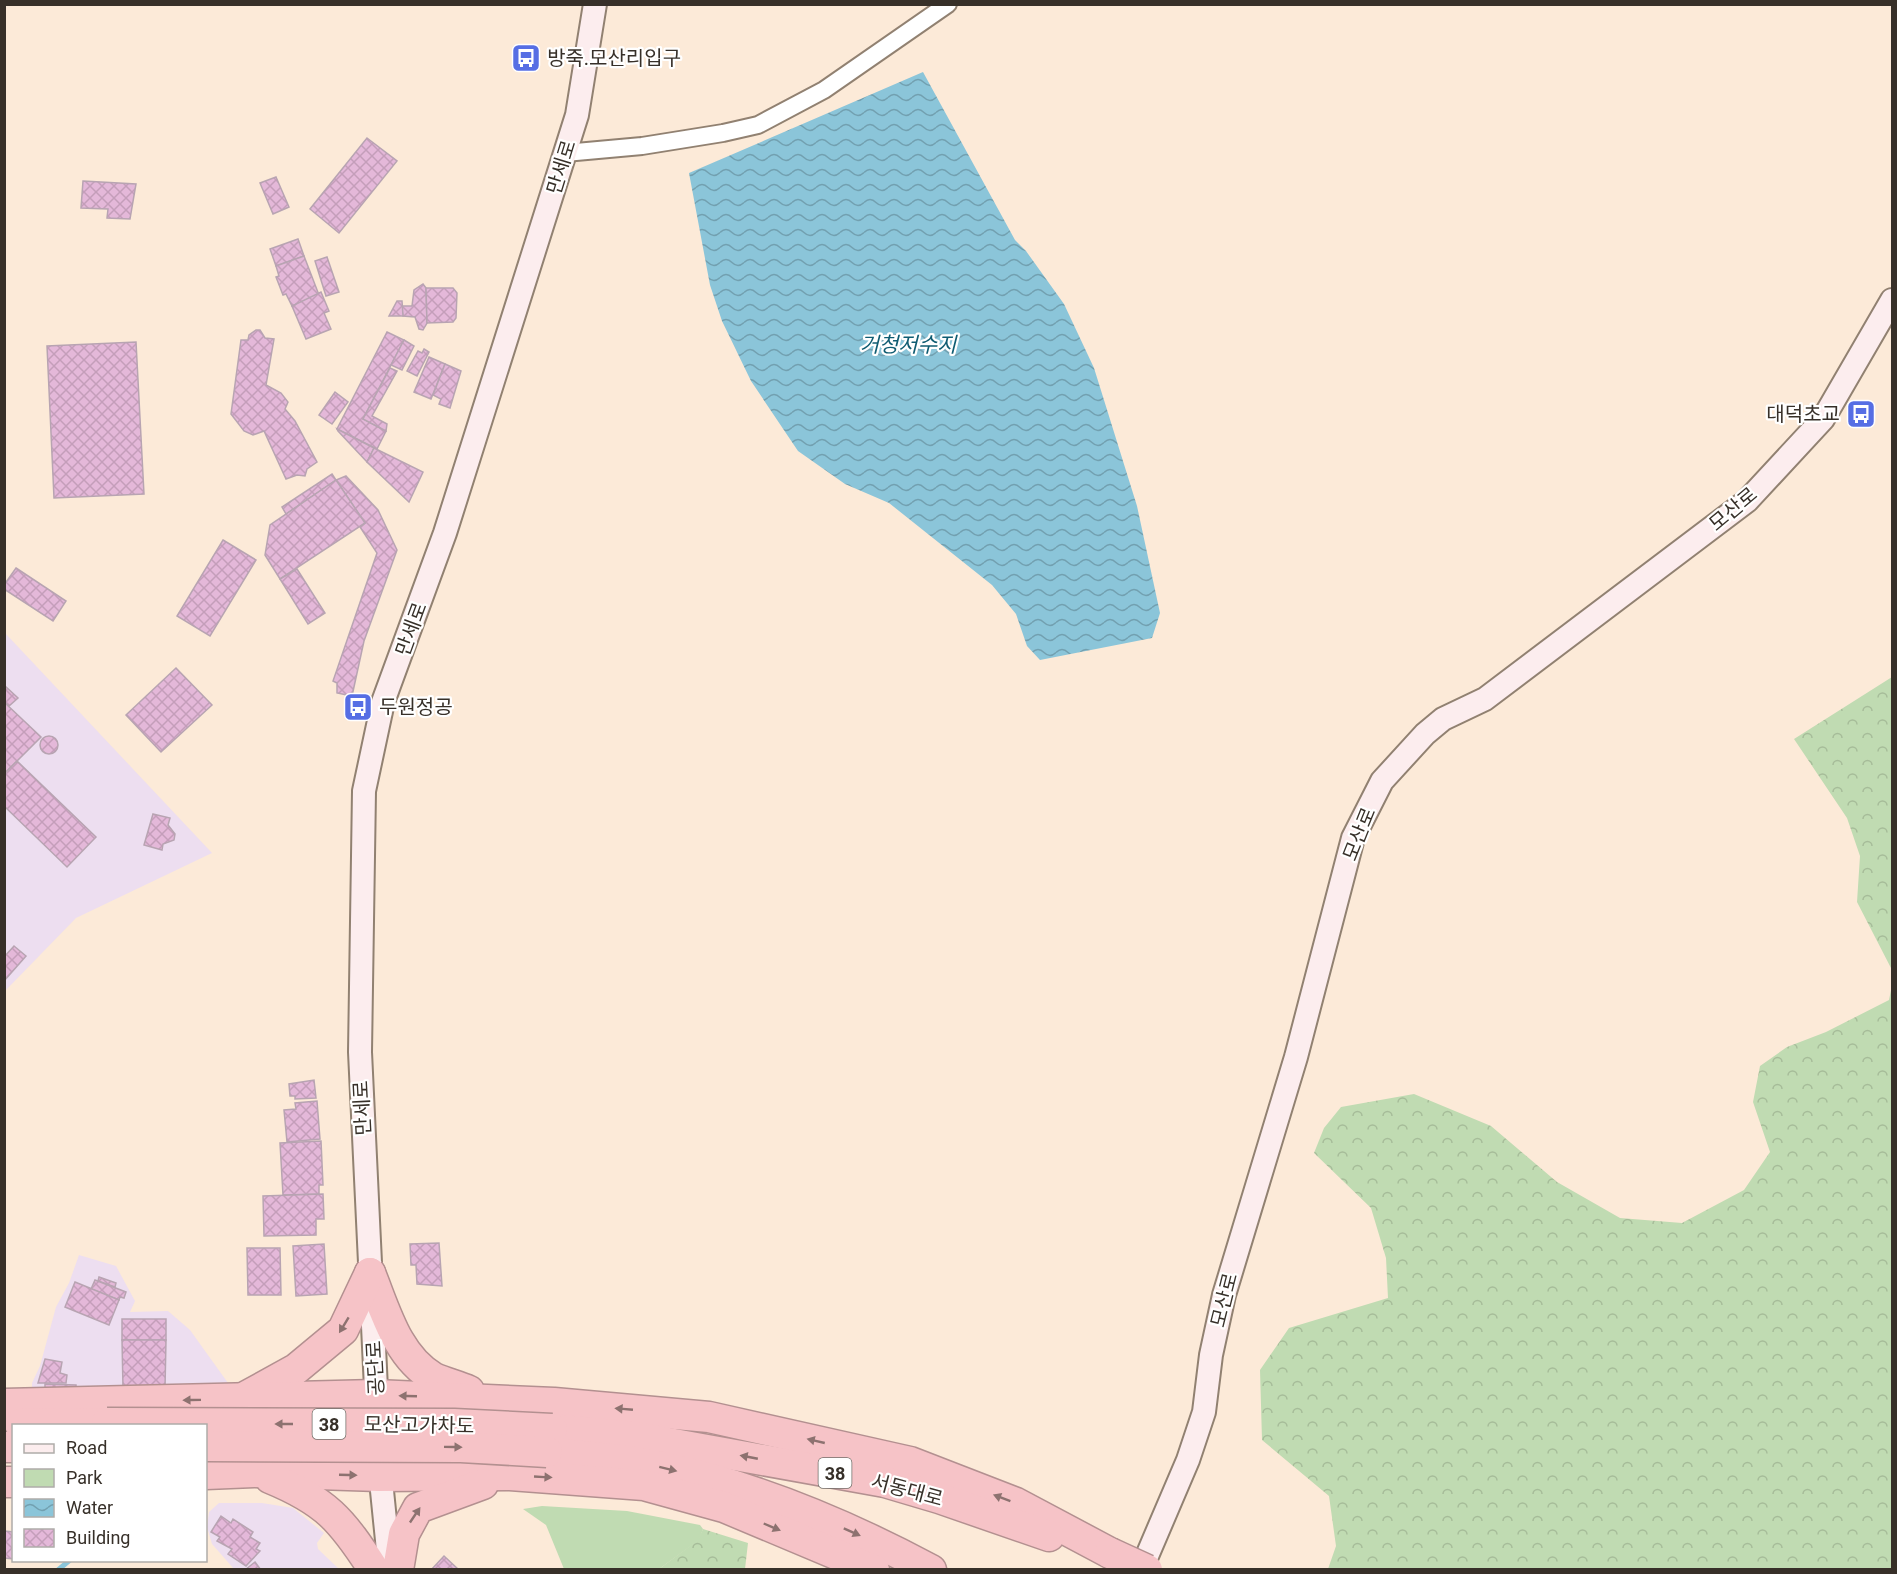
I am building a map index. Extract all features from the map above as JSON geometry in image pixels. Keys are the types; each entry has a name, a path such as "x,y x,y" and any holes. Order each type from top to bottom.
{"highway":[{"path":"370,1273 392,1327 408,1356 434,1377 486,1399"},
{"path":"243,1399 296,1369 344,1330 370,1273"},
{"path":"4,1404 376,1395 486,1399 709,1417 910,1462 1016,1503 1110,1553"},
{"name":"모산고가차도","path":"4,1424 454,1424 550,1441"},
{"name":"서동대로","path":"550,1441 635,1437 885,1482 939,1498 1028,1530 1110,1553 1147,1569"},
{"name":"모산고가차도","path":"207,1446 461,1447 550,1441"},
{"name":"38","path":"550,1441 656,1465 738,1487 795,1508 931,1569"},
{"path":"254,1472 305,1492 334,1515 374,1569"},
{"path":"207,1474 254,1472 379,1476 510,1475 644,1485 724,1507 874,1569"},
{"path":"398,1569 404,1534 418,1508 510,1475"}],"main road":[{"name":"만세로","path":"370,1273 360,1052 364,791 384,702 446,533 577,115 595,4"},
{"name":"모산로","path":"1141,1569 1188,1460 1204,1412 1211,1355 1224,1294 1296,1057 1353,838 1382,781 1425,734 1443,719 1485,699 1747,501 1823,419 1893,300"},
{"name":"공단로","path":"370,1273 379,1476 390,1569"}],"street":[{"path":"565,153 642,146 723,134 758,124 824,90 948,4"}],"shaded area":[{"path":"5,633 212,853 76,918 5,991"},
{"path":"79,1255 116,1266 135,1301 130,1312 168,1311 190,1330 228,1383 223,1390 32,1396 32,1383 40,1366 56,1307 69,1283"},
{"path":"219,1503 262,1503 293,1508 324,1533 317,1543 318,1549 339,1569 234,1569 212,1544 207,1527 209,1512"}],"green space":[{"path":"1892,677 1892,970 1857,902 1860,856 1847,818 1794,739"},
{"path":"1892,985 1892,1569 1328,1569 1336,1546 1329,1496 1262,1440 1260,1370 1289,1328 1388,1298 1386,1258 1371,1208 1314,1153 1324,1128 1341,1107 1414,1094 1491,1126 1557,1182 1620,1218 1682,1223 1744,1190 1770,1152 1753,1102 1760,1066 1787,1047 1826,1032 1889,1000"},
{"path":"542,1506 627,1511 700,1525 703,1529 699,1540 659,1569 564,1569 546,1525 523,1509"},
{"path":"703,1529 748,1543 745,1569 659,1569 698,1540"}],"water":[{"name":"거청저수지","path":"923,72 1015,240 1026,251 1064,304 1094,368 1137,506 1160,613 1152,638 1040,660 1027,646 1016,614 992,585 889,503 845,484 798,451 751,381 722,321 710,285 689,173"}],"building":[{"path":"367,138 397,161 339,233 310,209"},
{"path":"276,177 289,207 273,214 260,183"},
{"path":"83,181 136,184 130,219 107,218 108,209 81,208"},
{"path":"298,239 304,256 276,266 270,249"},
{"path":"304,256 319,295 292,306 286,294 283,295 276,277 279,276 276,266"},
{"path":"327,257 339,292 326,296 315,261"},
{"path":"423,284 426,288 427,323 423,330 419,329 415,317 403,316 401,306 412,306 414,290"},
{"path":"426,288 453,288 457,293 456,318 453,322 427,323"},
{"path":"321,292 329,311 324,313 331,329 306,339 292,306"},
{"path":"397,301 402,301 403,316 389,316"},
{"path":"260,330 265,338 274,339 266,385 281,393 288,402 285,409 295,421 317,462 307,469 305,476 297,475 286,479 264,431 253,435 244,431 231,414 241,340 248,340 249,335"},
{"path":"387,332 404,340 363,419 386,431 377,449 337,429"},
{"path":"404,340 414,346 402,370 391,365"},
{"path":"136,342 144,494 54,498 47,346"},
{"path":"424,349 429,352 417,376 407,371 418,351 422,353"},
{"path":"429,357 445,364 431,399 414,392"},
{"path":"445,364 461,371 450,408 439,404 441,399 433,395"},
{"path":"390,368 397,371 372,416 387,424 386,431 363,419"},
{"path":"335,392 348,402 332,424 319,415"},
{"path":"337,429 374,448 367,462 338,431"},
{"path":"374,448 423,472 409,502 367,462"},
{"path":"332,474 336,480 286,514 282,507"},
{"path":"346,476 378,510 397,550 364,641 352,696 337,693 337,683 333,681 377,553 360,527 365,523 336,480"},
{"path":"336,480 365,523 280,579 265,555 270,525"},
{"path":"223,540 256,560 210,636 177,616"},
{"path":"16,568 66,601 53,621 4,589 4,585"},
{"path":"297,569 325,613 308,624 280,579"},
{"path":"176,668 212,705 161,752 126,715"},
{"path":"4,685 18,698 9,706 4,702"},
{"path":"4,702 41,737 4,774"},
{"path":"49,736 55,739 58,745 55,751 49,754 43,751 40,745 43,739"},
{"path":"17,761 96,837 67,867 4,806 4,774"},
{"path":"153,814 170,818 168,825 175,834 174,840 163,844 162,850 144,845"},
{"path":"14,946 26,956 4,981 4,957"},
{"path":"314,1080 316,1098 295,1099 295,1096 290,1096 289,1084"},
{"path":"317,1101 320,1139 287,1142 284,1110 296,1109 295,1103"},
{"path":"321,1141 323,1185 319,1185 319,1194 283,1195 280,1143"},
{"path":"323,1194 324,1219 316,1219 316,1235 264,1236 263,1196"},
{"path":"439,1243 442,1286 417,1284 416,1265 411,1265 410,1244"},
{"path":"324,1244 327,1294 296,1296 293,1246"},
{"path":"247,1248 280,1248 281,1295 248,1295"},
{"path":"99,1277 116,1283 115,1287 98,1281"},
{"path":"95,1280 126,1292 124,1298 120,1297 119,1300 91,1289"},
{"path":"75,1282 119,1300 109,1325 65,1307"},
{"path":"122,1319 166,1319 166,1340 122,1340"},
{"path":"122,1340 166,1340 165,1388 123,1388"},
{"path":"45,1359 62,1362 60,1373 67,1375 66,1383 38,1383"},
{"path":"45,1384 76,1385 76,1395 45,1394"},
{"path":"221,1516 231,1523 233,1519 253,1532 250,1537 260,1543 256,1549 260,1551 246,1566 228,1554 232,1549 217,1541 220,1537 211,1532"},
{"path":"4,1531 12,1532 12,1559 4,1558"},
{"path":"444,1556 459,1570 431,1570"},
{"path":"255,1562 261,1570 245,1570"}],"waterway":[{"path":"58,1570 68,1562"}],"place":[{"name":"방죽.모산리입구","path":"526,58"},
{"name":"대덕초교","path":"1861,414"},
{"name":"두원정공","path":"358,707"}]}
